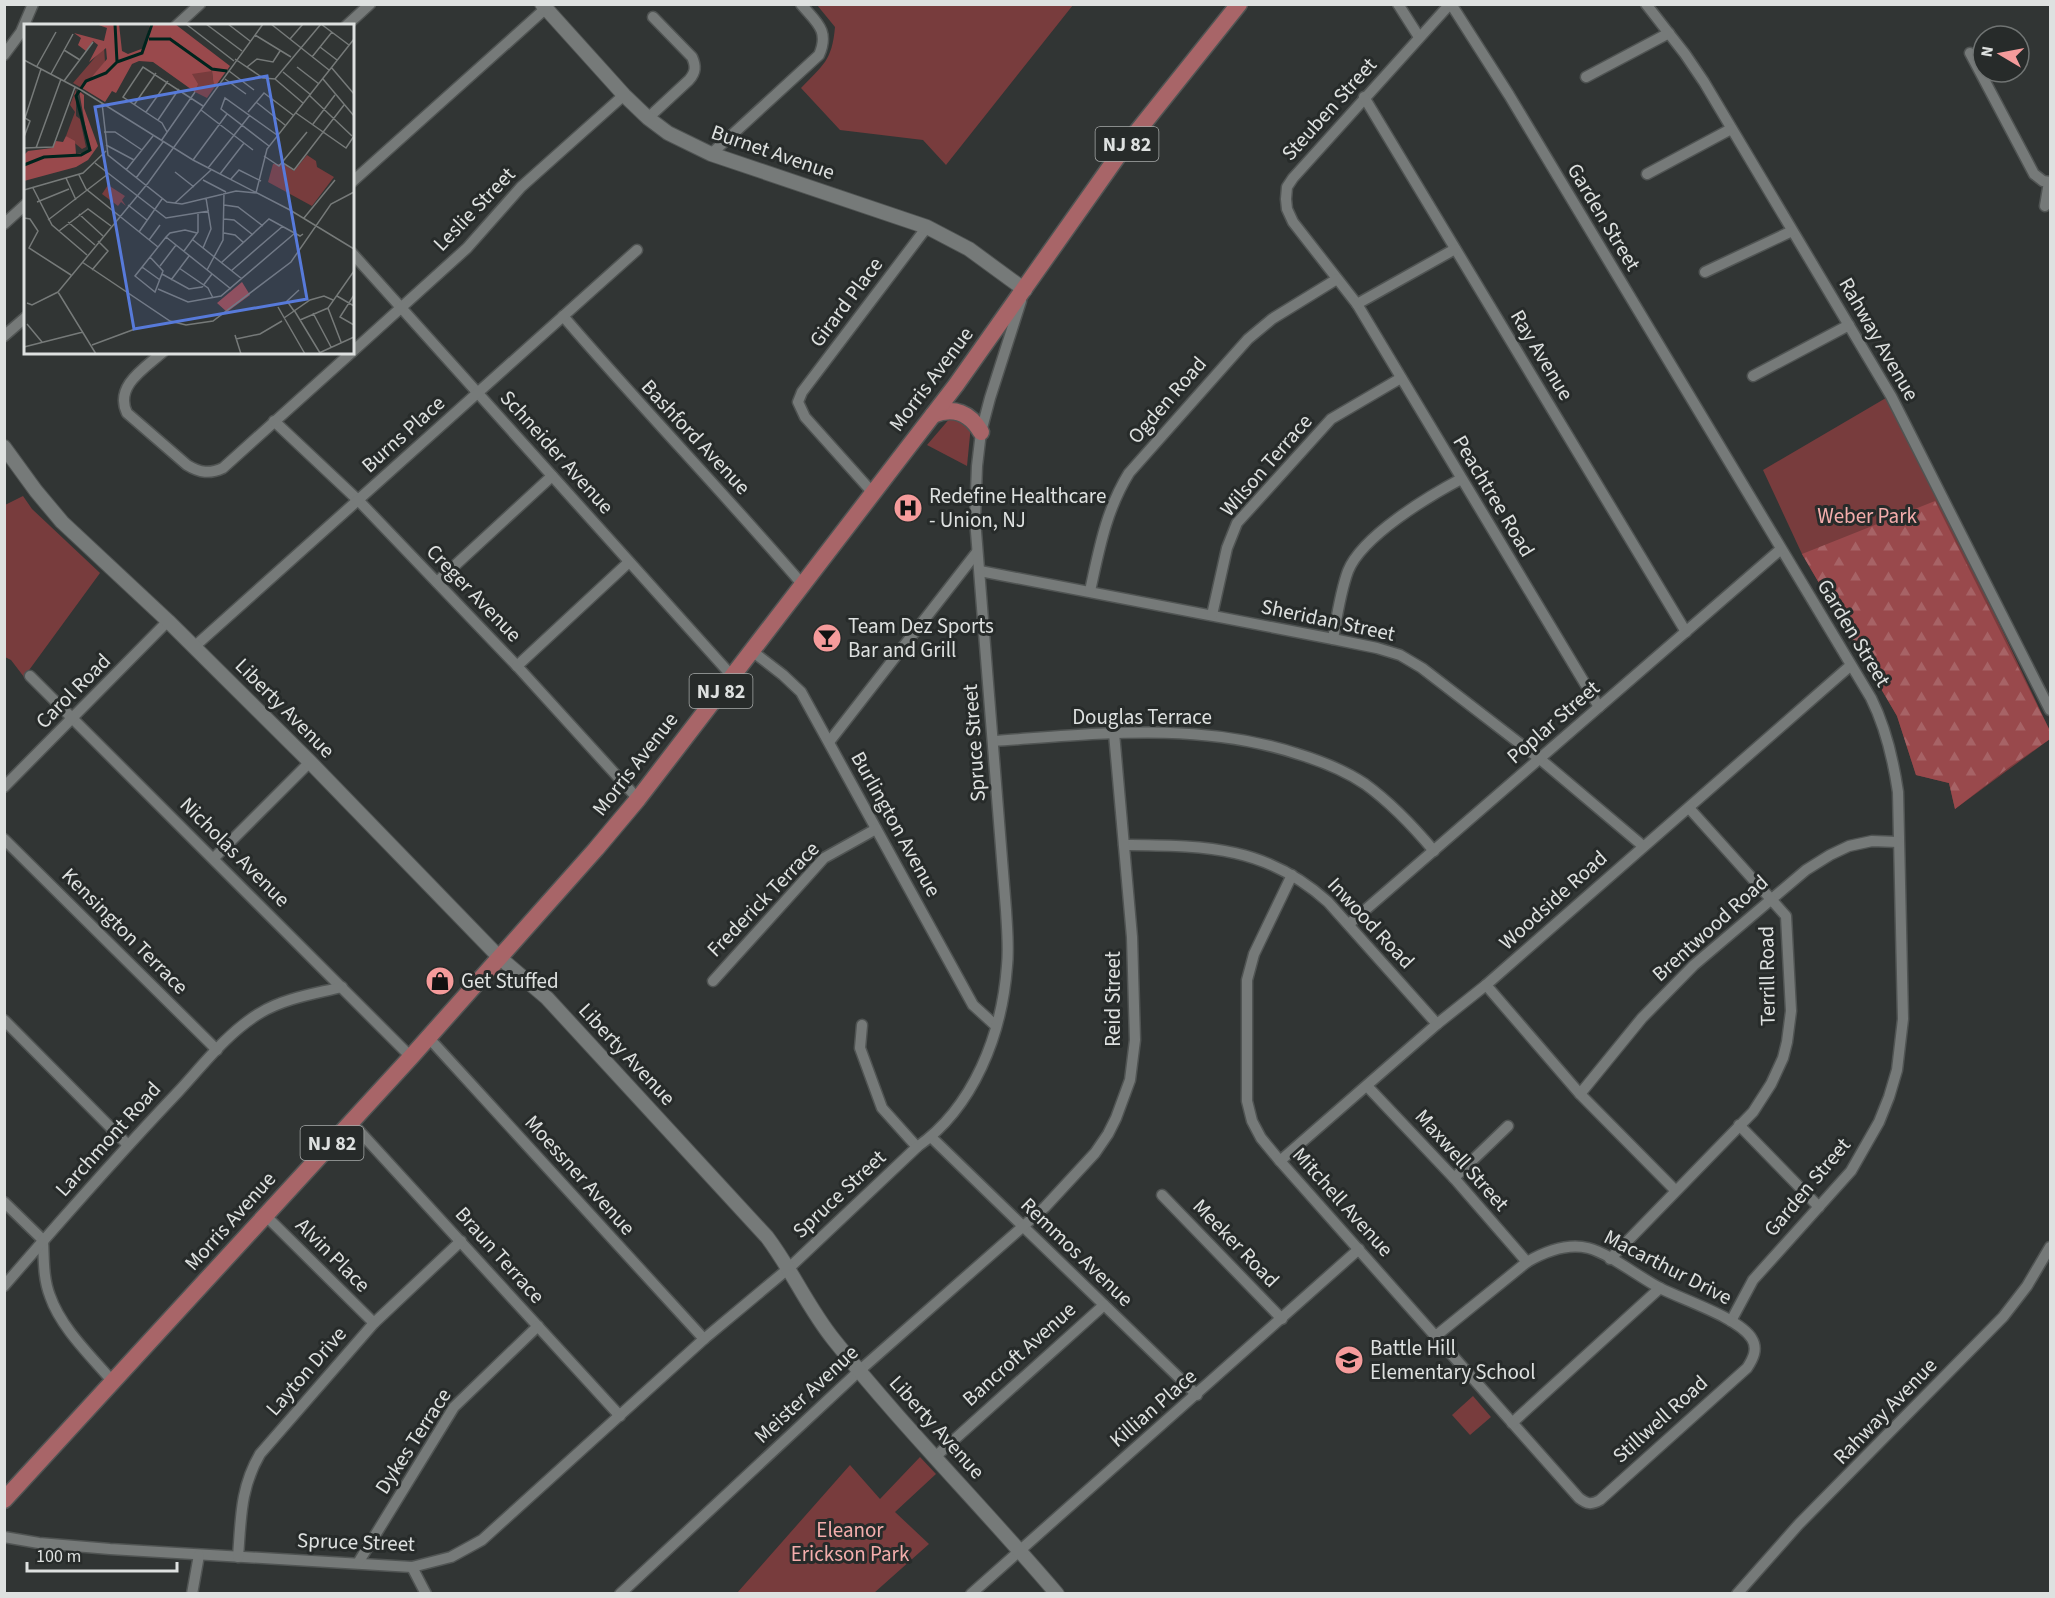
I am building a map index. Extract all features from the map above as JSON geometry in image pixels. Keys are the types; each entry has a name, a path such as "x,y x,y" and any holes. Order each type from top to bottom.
{"main road":[{"name":"Morris Avenue","path":"4,1500 411,1057 638,799 984,348 1120,153 1239,4"},
{"path":"933,415 948,410 959,411 969,416 981,432"}],"street":[{"path":"24,24 33,4"},
{"path":"178,24 200,4"},
{"path":"348,24 370,4"},
{"path":"711,154 819,56 824,42 820,27 801,4"},
{"path":"1398,4 1419,37"},
{"name":"Steuben Street","path":"1337,279 1293,222 1287,209 1287,187 1450,4"},
{"name":"Garden Street","path":"1450,4 1509,95 1875,707 1887,736 1894,762 1898,792 1904,999 1902,1041 1897,1070 1879,1122 1851,1171 1753,1280 1731,1321"},
{"name":"Rahway Avenue","path":"1646,4 1697,72 1891,396 2050,710"},
{"path":"354,180 543,7"},
{"name":"Burnet Avenue","path":"543,7 624,95 668,133 711,154 927,227 969,249 1025,290"},
{"path":"648,118 689,80 695,69 692,57 652,17"},
{"path":"4,55 24,25"},
{"path":"1586,77 1669,33"},
{"path":"1970,52 2034,174 2043,181 2050,182 2045,206"},
{"name":"Leslie Street","path":"354,350 467,248 521,187 624,95"},
{"name":"Ray Avenue","path":"1365,97 1686,632"},
{"path":"1647,174 1731,129"},
{"path":"4,224 24,206"},
{"name":"Girard Place","path":"873,493 805,417 798,402 802,392 927,227"},
{"path":"1705,272 1792,231"},
{"path":"1357,304 1455,249"},
{"name":"Burns Place","path":"194,647 637,250"},
{"name":"Schneider Avenue","path":"354,255 732,676"},
{"name":"Peachtree Road","path":"1337,279 1357,304 1599,707"},
{"name":"Ogden Road","path":"1090,591 1110,510 1117,491 1129,473 1248,339 1272,319 1337,279"},
{"name":"Spruce Street","path":"4,1537 51,1544 199,1555 412,1567 451,1557 482,1540 704,1339 789,1268 917,1147 931,1137 966,1096 986,1055 996,1026 1007,965 1006,910 977,552 975,494 981,432 1025,290"},
{"name":"Bashford Avenue","path":"563,316 802,584"},
{"path":"4,336 24,319"},
{"path":"1753,376 1849,325"},
{"name":"Leslie Street","path":"161,354 129,383 125,390 124,406 127,413 187,465 206,473 223,468 350,354"},
{"name":"Wilson Terrace","path":"1212,615 1227,548 1237,523 1331,419 1401,378"},
{"name":"Creger Avenue","path":"274,421 359,501 517,666 638,799"},
{"name":"Liberty Avenue","path":"4,447 62,522 168,621 310,762 499,957 552,1003 767,1237 789,1268 820,1322 859,1371 1057,1593"},
{"path":"437,582 552,476"},
{"path":"1332,639 1342,588 1349,568 1369,542 1406,511 1461,479"},
{"name":"Poplar Street","path":"1349,924 1781,549"},
{"path":"829,742 977,552"},
{"path":"517,666 629,562"},
{"name":"Sheridan Street","path":"980,571 1212,615 1377,648 1400,655 1422,668 1540,759 1643,846"},
{"name":"Carol Road","path":"4,787 168,621"},
{"name":"Burlington Avenue","path":"752,651 801,692 973,1005 996,1026"},
{"name":"Woodside Road","path":"1280,1161 1437,1024 1486,985 1850,666"},
{"name":"Nicholas Avenue","path":"30,676 411,1057"},
{"name":"Douglas Terrace","path":"994,741 1114,733 1183,732 1232,737 1280,748 1326,763 1363,783 1388,802 1434,851"},
{"name":"Reid Street","path":"1021,1226 1045,1207 1095,1153 1116,1119 1130,1080 1134,1040 1132,937 1114,733"},
{"path":"214,858 310,762"},
{"name":"Terrill Road","path":"1610,1259 1753,1112 1772,1084 1783,1058 1789,1026 1791,1011 1786,916 1689,808"},
{"name":"Frederick Terrace","path":"713,981 824,858 876,830"},
{"name":"Kensington Terrace","path":"4,839 217,1050"},
{"name":"Brentwood Road","path":"1580,1094 1642,1018 1694,965 1806,870 1841,849 1872,841 1898,842"},
{"name":"Inwood Road","path":"1124,845 1186,845 1216,848 1265,861 1310,885 1349,924 1437,1024"},
{"name":"Mitchell Avenue","path":"1292,875 1254,954 1247,980 1247,1101 1252,1121 1261,1138 1280,1161 1437,1335 1579,1498"},
{"path":"1486,985 1580,1094 1675,1190"},
{"name":"Larchmont Road","path":"4,1286 128,1145 217,1050 249,1020 270,1007 291,999 342,987"},
{"path":"4,1020 128,1145"},
{"path":"862,1025 860,1048 882,1108 917,1147"},
{"name":"Moessner Avenue","path":"428,1037 704,1339"},
{"name":"Maxwell Street","path":"1368,1086 1454,1178 1527,1262"},
{"name":"Braun Terrace","path":"351,1122 620,1416"},
{"path":"1739,1125 1819,1207"},
{"path":"1454,1178 1508,1126"},
{"name":"Remmos Avenue","path":"931,1137 1197,1395"},
{"name":"Meeker Road","path":"1162,1195 1282,1318"},
{"path":"4,1202 43,1240 45,1274 50,1296 60,1317 113,1382"},
{"name":"Alvin Place","path":"266,1216 374,1323"},
{"name":"Meister Avenue","path":"626,1591 859,1371 1021,1226"},
{"name":"Layton Drive","path":"238,1557 243,1494 249,1472 260,1454 374,1323 461,1241"},
{"name":"Macarthur Drive","path":"1437,1335 1527,1262 1548,1251 1564,1247 1588,1248 1660,1288 1731,1321 1752,1337 1756,1346"},
{"name":"Rahway Avenue","path":"1737,1593 1799,1524 2003,1317 2032,1278 2050,1247"},
{"name":"Killian Place","path":"971,1593 1359,1249"},
{"path":"1512,1423 1660,1288"},
{"name":"Bancroft Avenue","path":"935,1457 1104,1305"},
{"name":"Dykes Terrace","path":"358,1563 454,1407 538,1326"},
{"name":"Stillwell Road","path":"1579,1498 1586,1504 1594,1504 1600,1500 1747,1368 1753,1359 1756,1346"},
{"path":"192,1593 199,1555"},
{"path":"412,1567 426,1593"}],"green space":[{"path":"817,5 1073,5 946,165 923,140 840,130 801,88 825,62 834,38 835,27"},
{"name":"Weber Park","path":"1891,395 2050,731 2050,739 1955,809 1949,783 1916,775 1897,716 1802,554 1763,470"},
{"path":"951,417 971,425 967,466 927,445"},
{"path":"23,496 32,509 100,573 24,677 11,660 5,657 5,505"},
{"name":"Weber Park","path":"1935,501 2050,731 2050,739 1955,809 1949,783 1916,775 1897,716 1802,554"},
{"path":"1473,1396 1491,1417 1470,1435 1452,1415"},
{"name":"Eleanor Erickson Park","path":"920,1457 936,1474 895,1512 929,1544 874,1593 737,1593 850,1465 880,1499"}],"place":[{"name":"Redefine Healthcare - Union, NJ","path":"908,508"},
{"name":"Team Dez Sports Bar and Grill","path":"827,638"},
{"name":"Get Stuffed","path":"440,981"},
{"name":"Battle Hill Elementary School","path":"1349,1360"}]}
